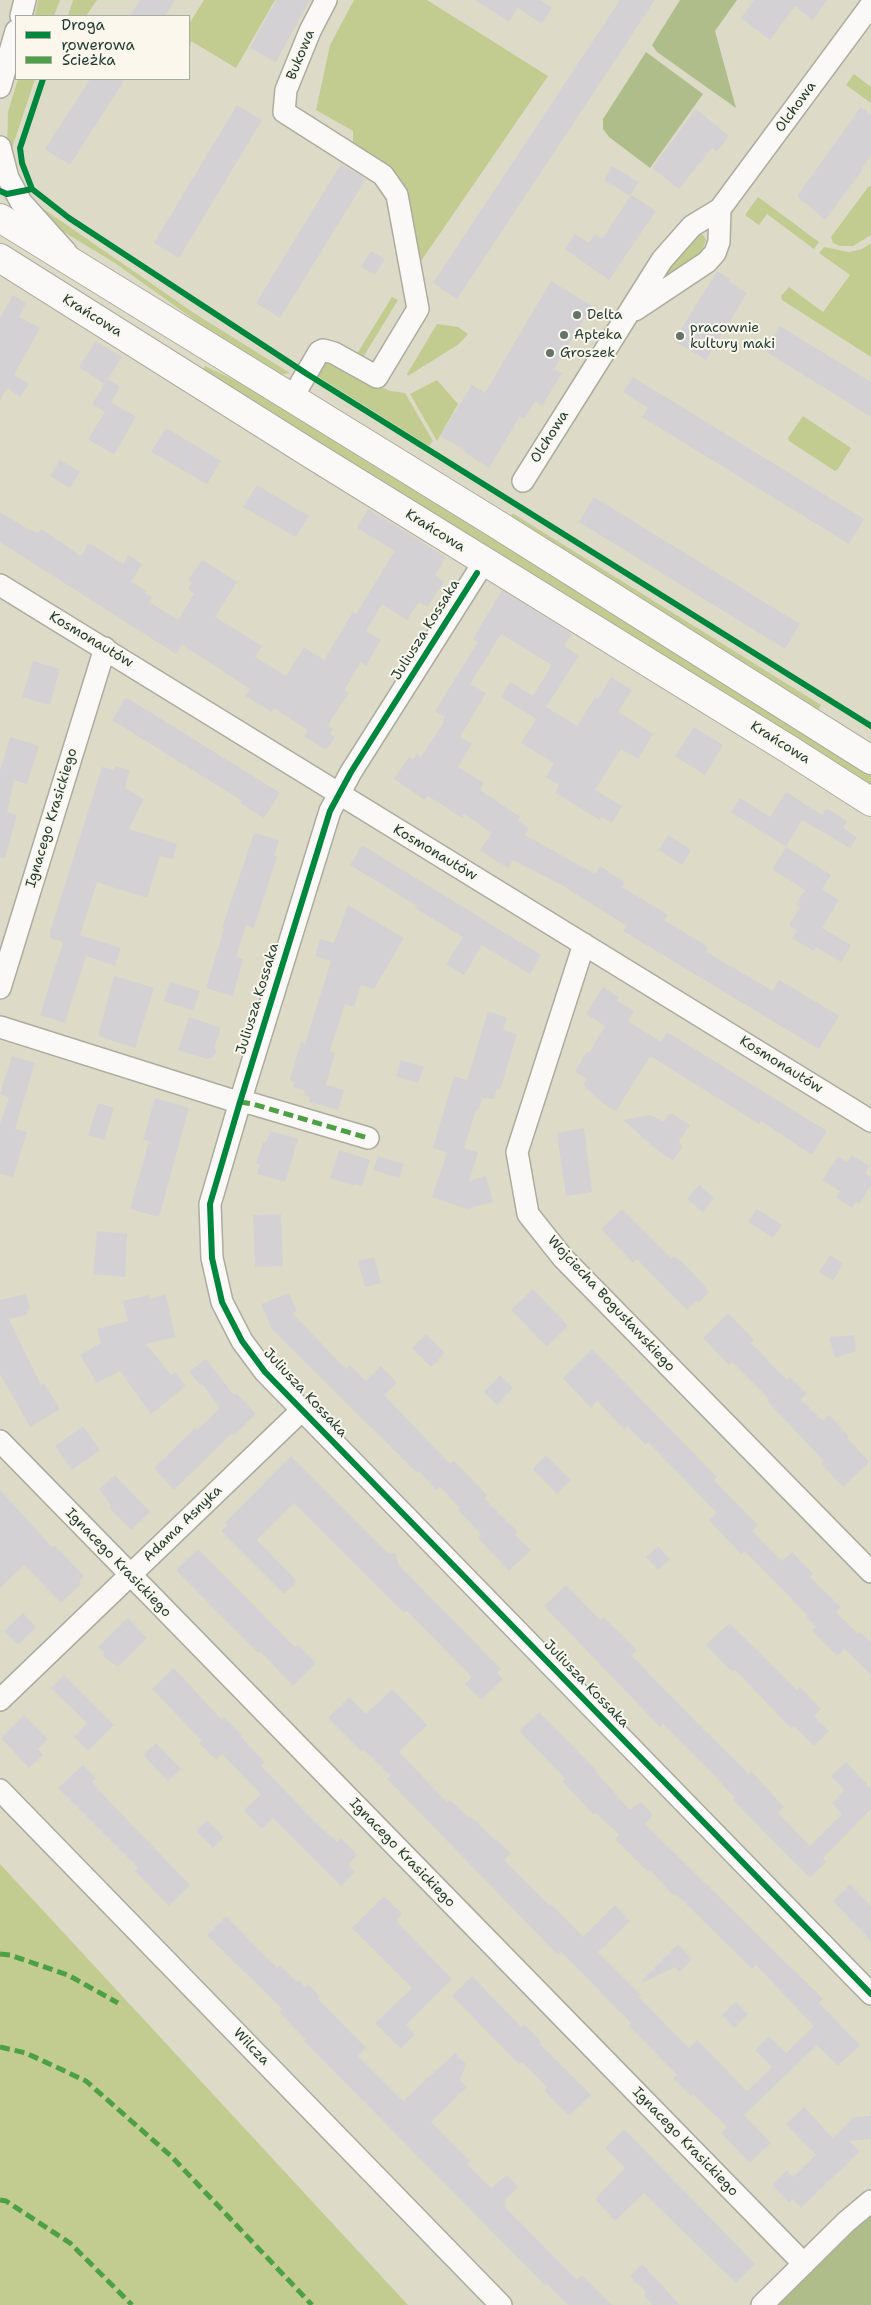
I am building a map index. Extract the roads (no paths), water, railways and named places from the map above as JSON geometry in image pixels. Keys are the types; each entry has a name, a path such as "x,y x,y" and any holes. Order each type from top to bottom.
{"main road":[{"path":"0,218 495,523 871,760"},
{"name":"Krańcowa","path":"0,258 311,454 782,744 871,802"}],"street":[{"path":"20,15 25,0"},
{"name":"Bukowa","path":"292,398 322,350 334,353 376,377 418,309 397,194 383,175 284,112 286,90 310,31 326,0"},
{"name":"Olchowa","path":"523,481 662,260 692,226 720,209 871,5"},
{"path":"0,87 15,34"},
{"path":"0,147 8,178 21,202 76,264"},
{"name":"Olchowa","path":"626,316 707,262 715,253 719,242 720,209"},
{"name":"Juliusza Kossaka","path":"477,573 330,811 210,1204 212,1258 222,1302 242,1341 265,1372 871,1994"},
{"name":"Kosmonautów","path":"0,585 871,1121"},
{"name":"Ignacego Krasickiego","path":"0,988 105,648"},
{"name":"Wojciecha Bogusławskiego","path":"584,944 517,1152 528,1214 563,1258 871,1572"},
{"path":"0,1027 240,1102 253,1104 368,1138"},
{"name":"Adama Asnyka","path":"0,1700 302,1410"},
{"name":"Ignacego Krasickiego","path":"0,1441 804,2264"},
{"name":"Wilcza","path":"0,1790 501,2305"},
{"path":"762,2305 871,2201"}],"place":[{"name":"Delta","path":"577,315"},
{"name":"Apteka","path":"564,335"},
{"name":"pracownie kultury maki","path":"680,336"},
{"name":"Groszek","path":"550,353"}]}
